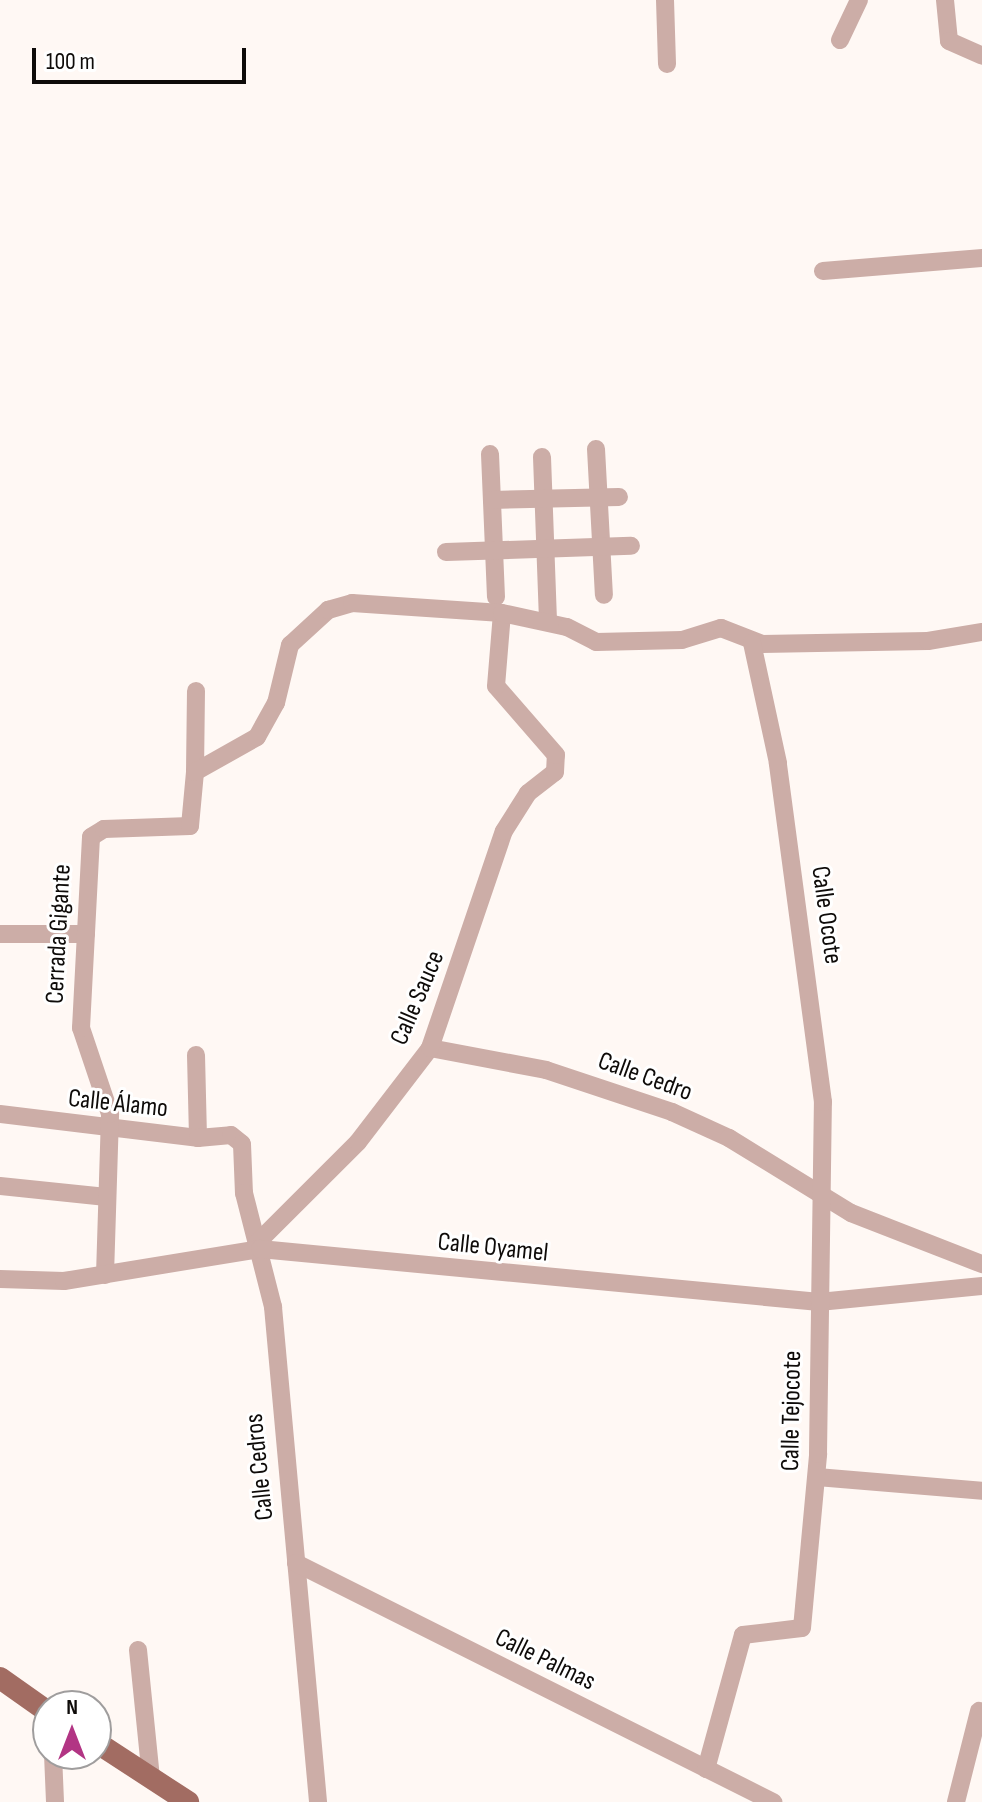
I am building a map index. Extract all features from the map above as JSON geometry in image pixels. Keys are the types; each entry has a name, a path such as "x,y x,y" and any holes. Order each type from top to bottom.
{"main road":[{"path":"0,1678 32,1701"},
{"path":"112,1752 188,1802"}],"street":[{"path":"665,0 667,64"},
{"path":"840,40 859,0"},
{"path":"945,0 949,41 982,56"},
{"path":"823,271 982,258"},
{"path":"596,449 604,595"},
{"path":"490,454 499,605"},
{"path":"542,457 548,622"},
{"path":"492,500 619,497"},
{"path":"446,552 631,546"},
{"path":"195,772 257,737 276,703 290,645 328,610 352,603 499,605 596,642 662,642 721,628 752,643 928,641 982,632"},
{"name":"Calle Sauce","path":"259,1246 358,1142 430,1048 504,831 516,807 555,772 556,755 496,686 499,605"},
{"name":"Calle Ocote","path":"752,643 778,763 809,977 825,1197"},
{"path":"195,772 196,691"},
{"name":"Cerrada Gigante","path":"111,1130 82,1040 86,934 95,833 190,826 195,772"},
{"path":"0,934 86,934"},
{"name":"Calle Cedro","path":"430,1048 546,1070 672,1112 825,1197 982,1264"},
{"path":"196,1055 198,1138"},
{"name":"Calle Álamo","path":"0,1114 111,1130 198,1138 231,1135"},
{"path":"105,1275 111,1130"},
{"name":"Calle Cedros","path":"231,1135 244,1150 244,1193 273,1307 318,1802"},
{"path":"0,1186 106,1197"},
{"name":"Calle Tejocote","path":"706,1769 743,1635 798,1632 803,1625 817,1477 819,1302 825,1197"},
{"name":"Calle Oyamel","path":"0,1279 105,1275 259,1246 819,1302 982,1286"},
{"path":"817,1477 982,1491"},
{"name":"Calle Palmas","path":"296,1563 773,1802"},
{"path":"138,1650 151,1777"},
{"path":"956,1802 979,1711"},
{"path":"54,1770 55,1802"}]}
